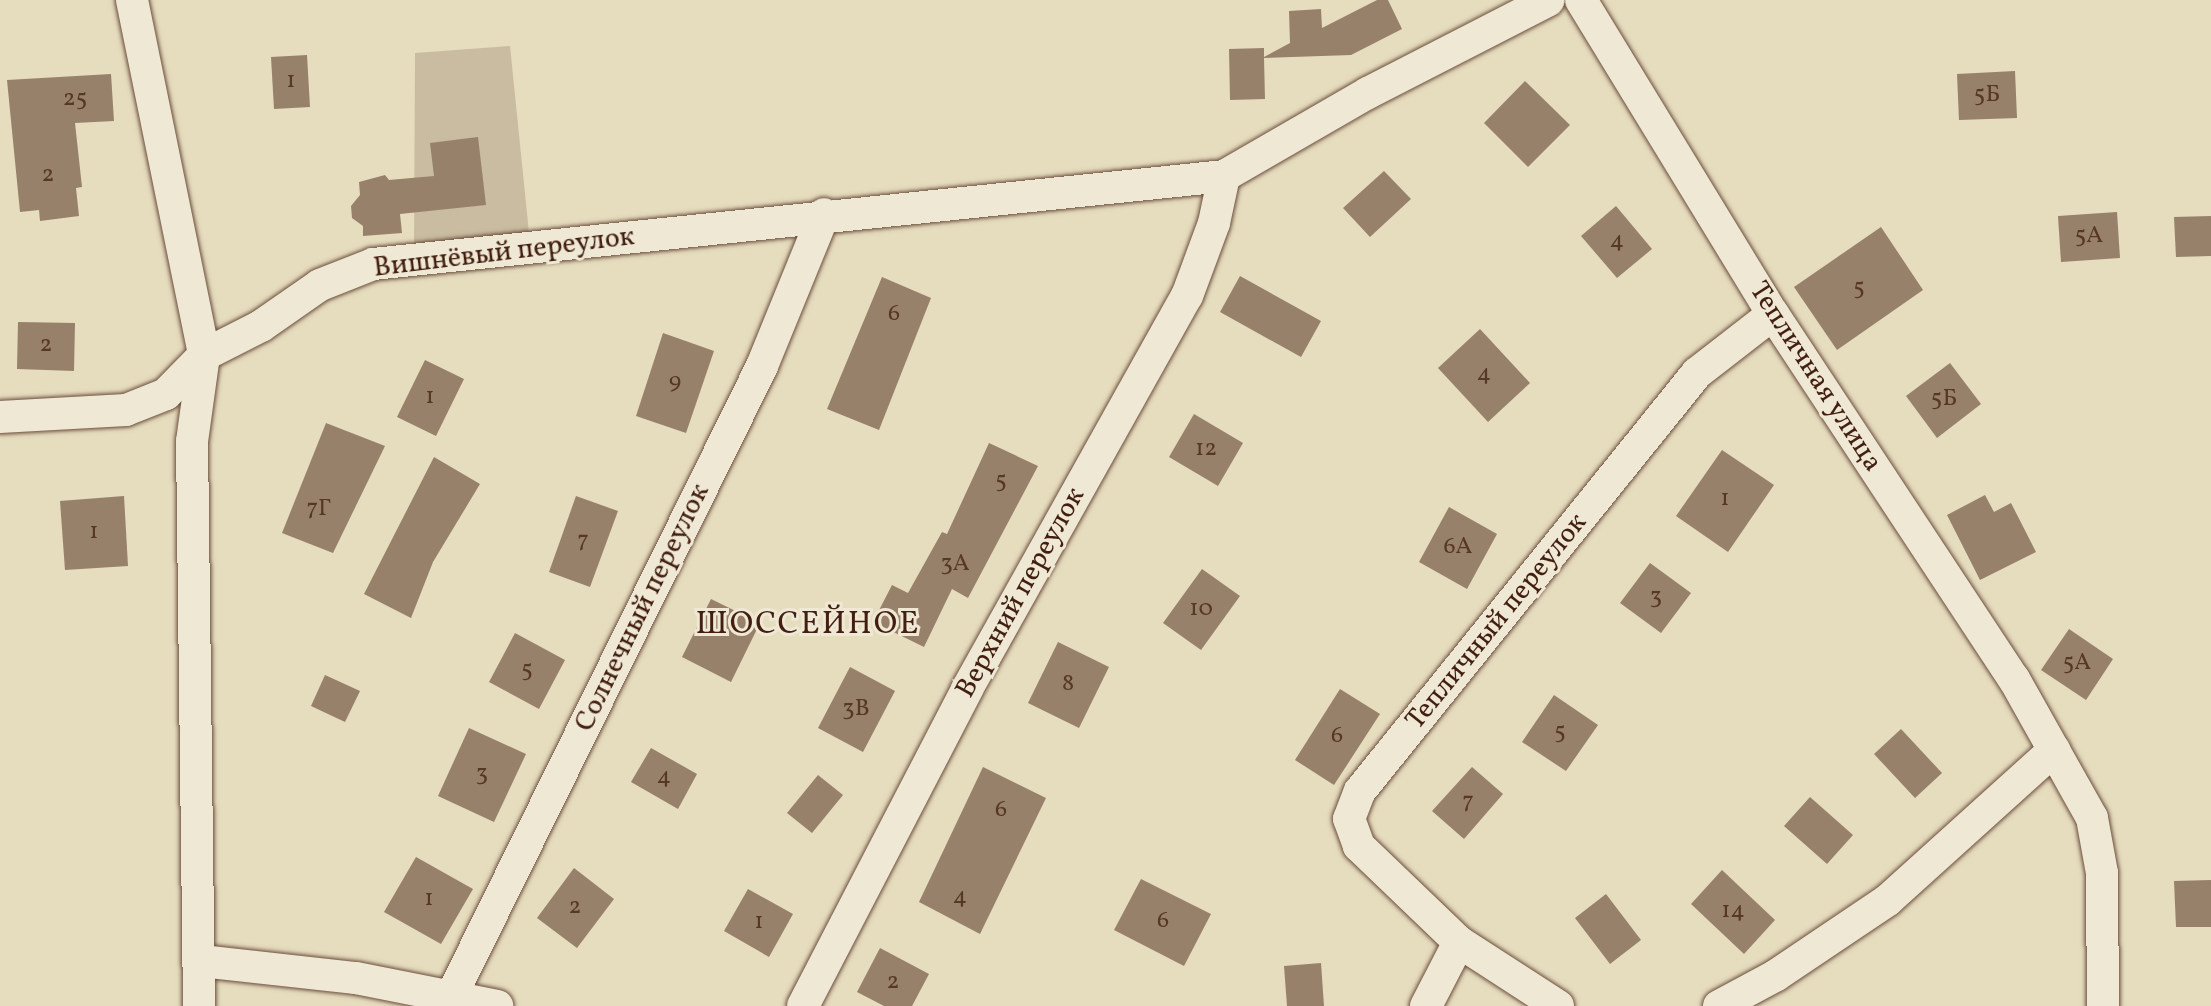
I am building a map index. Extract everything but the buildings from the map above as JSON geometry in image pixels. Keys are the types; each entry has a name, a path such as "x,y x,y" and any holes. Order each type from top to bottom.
{"street":[{"path":"132,0 204,355 192,441 201,961 199,1006"},
{"path":"1224,176 1368,93 1549,0"},
{"name":"Тепличная улица","path":"1581,0 1773,314 2014,679 2092,818 2102,873 2102,1001"},
{"name":"Вишнёвый переулок","path":"0,417 126,410 166,394 204,355 261,326 320,285 373,264 824,214 1224,176"},
{"name":"Верхний переулок","path":"803,1006 967,689 1187,296 1214,223 1224,176"},
{"name":"Солнечный переулок","path":"451,997 762,366 824,214"},
{"name":"Тепличный переулок","path":"1459,942 1359,846 1349,819 1360,791 1697,373 1773,314"},
{"path":"1719,1006 1775,976 1888,900 2054,750"},
{"path":"1426,1006 1459,942 1558,1006"},
{"path":"201,961 356,978 497,1006"}],"shaded area":[{"path":"510,46 529,233 414,246 415,53"}],"district":[{"name":"ШОССЕЙНОЕ","path":"808,625"}]}
